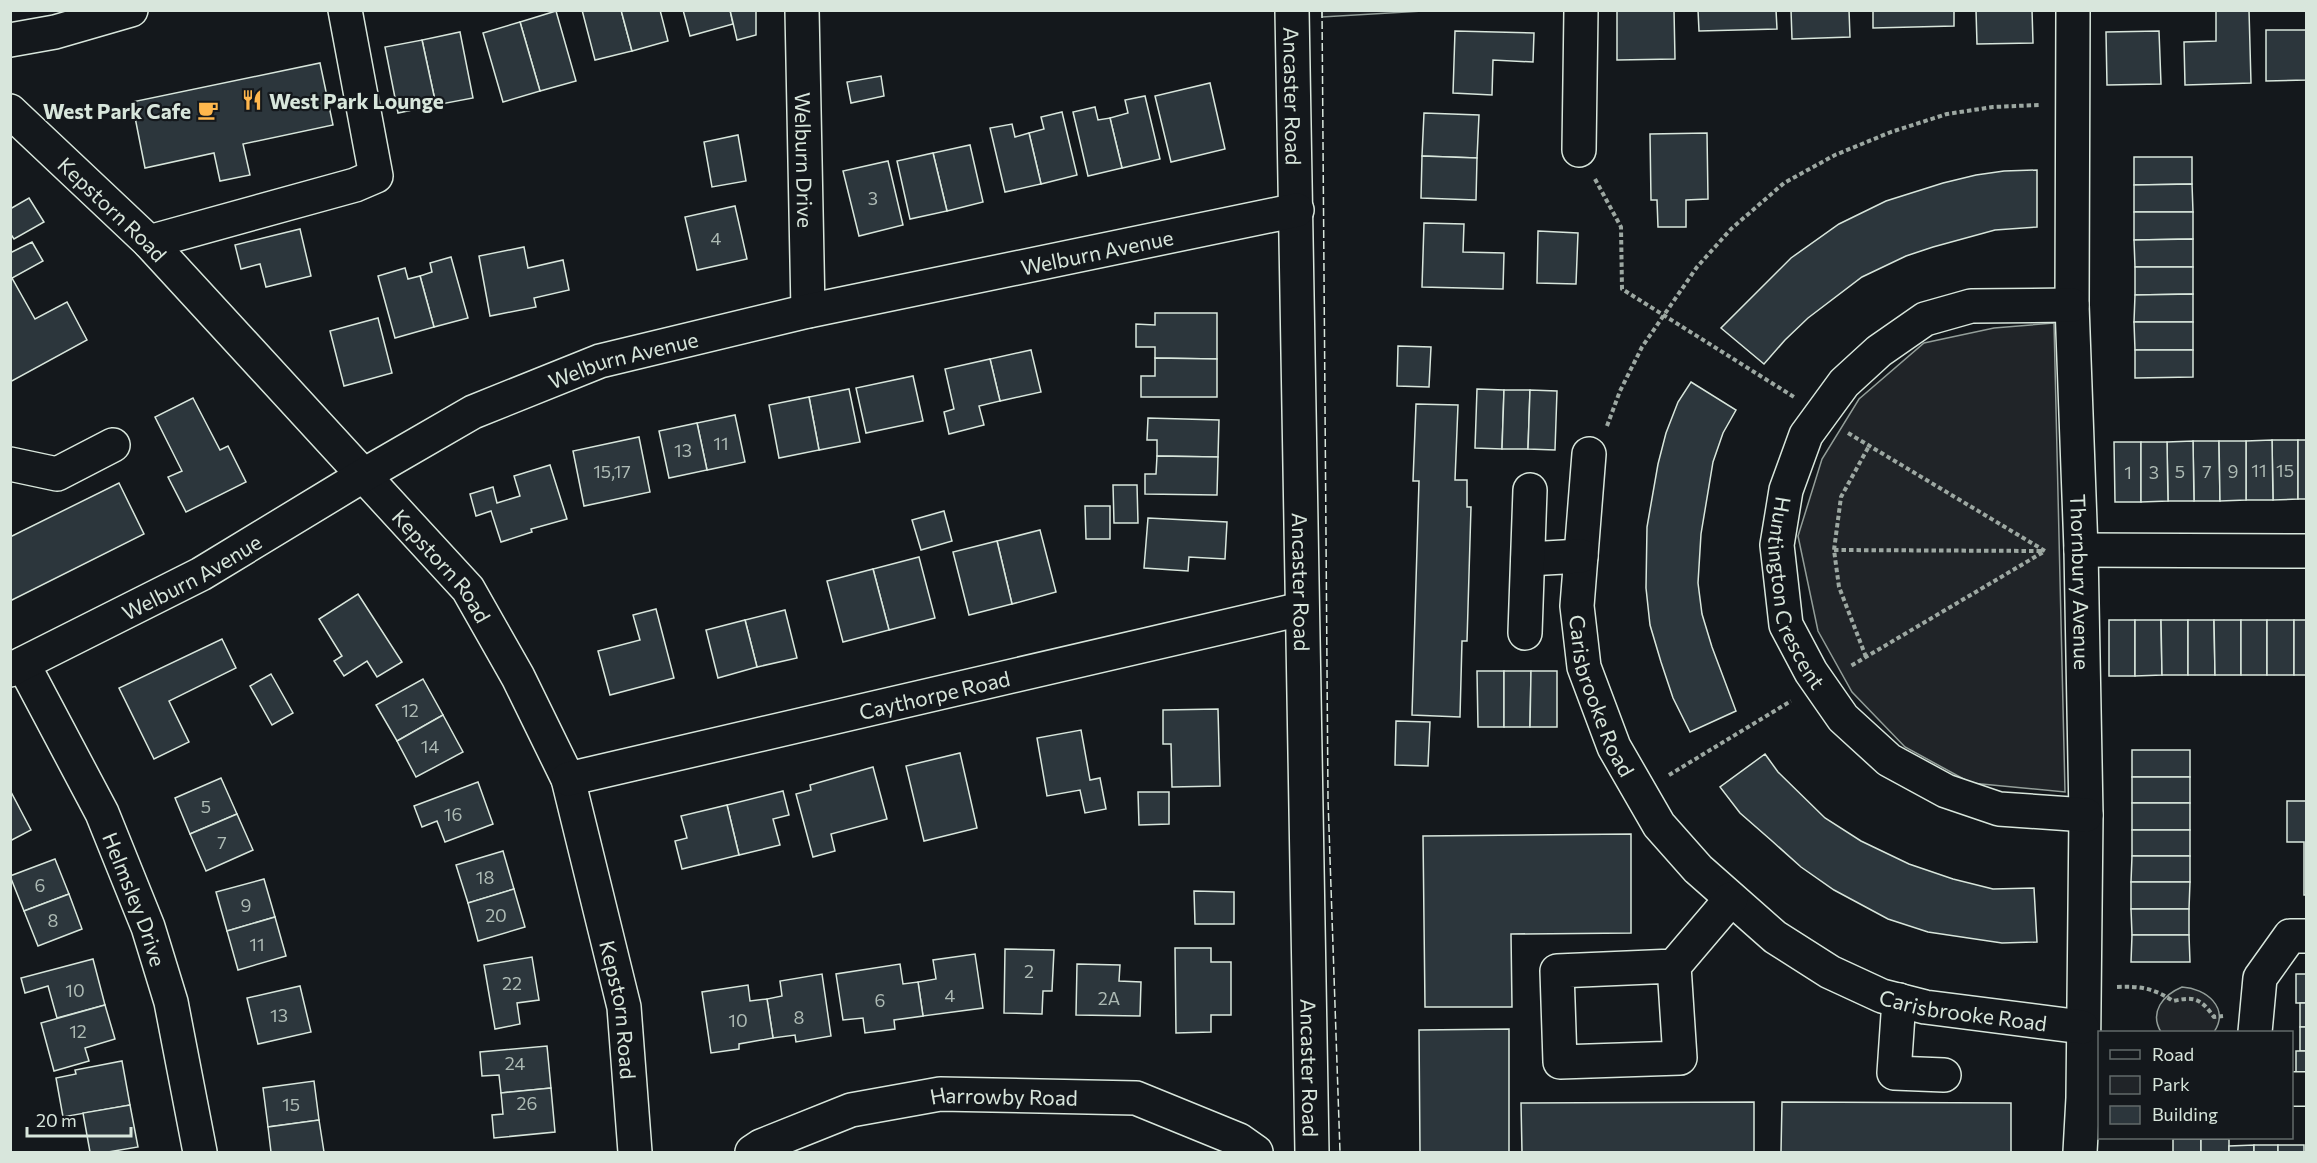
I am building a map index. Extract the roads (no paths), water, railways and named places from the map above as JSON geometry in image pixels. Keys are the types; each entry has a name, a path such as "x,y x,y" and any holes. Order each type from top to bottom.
{"main road":[{"path":"10,40 55,32 131,10"},
{"path":"148,242 355,185 376,176 345,10"},
{"name":"Welburn Drive","path":"802,10 808,311"},
{"name":"Ancaster Road","path":"1292,10 1312,1152"},
{"path":"1579,150 1581,10"},
{"name":"Thornbury Avenue","path":"2073,10 2072,305 2082,550 2086,815 2082,1027 2091,1098 2080,1152"},
{"name":"Kepstorn Road","path":"10,111 148,242 468,589 518,677 568,779 624,1007 635,1152"},
{"name":"Welburn Avenue","path":"17,667 201,574 363,475 473,412 600,361 808,311 1297,210"},
{"name":"Huntington Crescent","path":"2072,305 1971,306 1925,319 1879,351 1844,383 1806,435 1786,490 1777,545 1786,625 1811,672 1843,718 1889,760 1946,791 1999,809 2086,815"},
{"path":"10,464 57,474 113,445"},
{"name":"Carisbrooke Road","path":"1589,454 1577,606 1584,667 1614,747 1659,825 1698,869 1775,937 1830,972 1882,996 1925,1007 2082,1027"},
{"path":"1525,633 1530,490"},
{"path":"2082,550 2307,551"},
{"path":"1527,559 1581,556"},
{"name":"Caythorpe Road","path":"568,779 1301,609"},
{"name":"Helmsley Drive","path":"17,667 102,813 148,927 171,1002 200,1152"},
{"path":"1674,966 1557,971 1560,1062 1680,1058 1674,966 1731,899"},
{"path":"2256,1023 2260,978 2290,936 2307,936"},
{"path":"1899,1000 1894,1073 1944,1075"},
{"name":"Harrowby Road","path":"752,1152 761,1146 851,1110 940,1094 1136,1098 1239,1140 1257,1152"}],"place":[{"name":"West Park Lounge","path":"252,100"},
{"name":"West Park Cafe","path":"208,110"}]}
